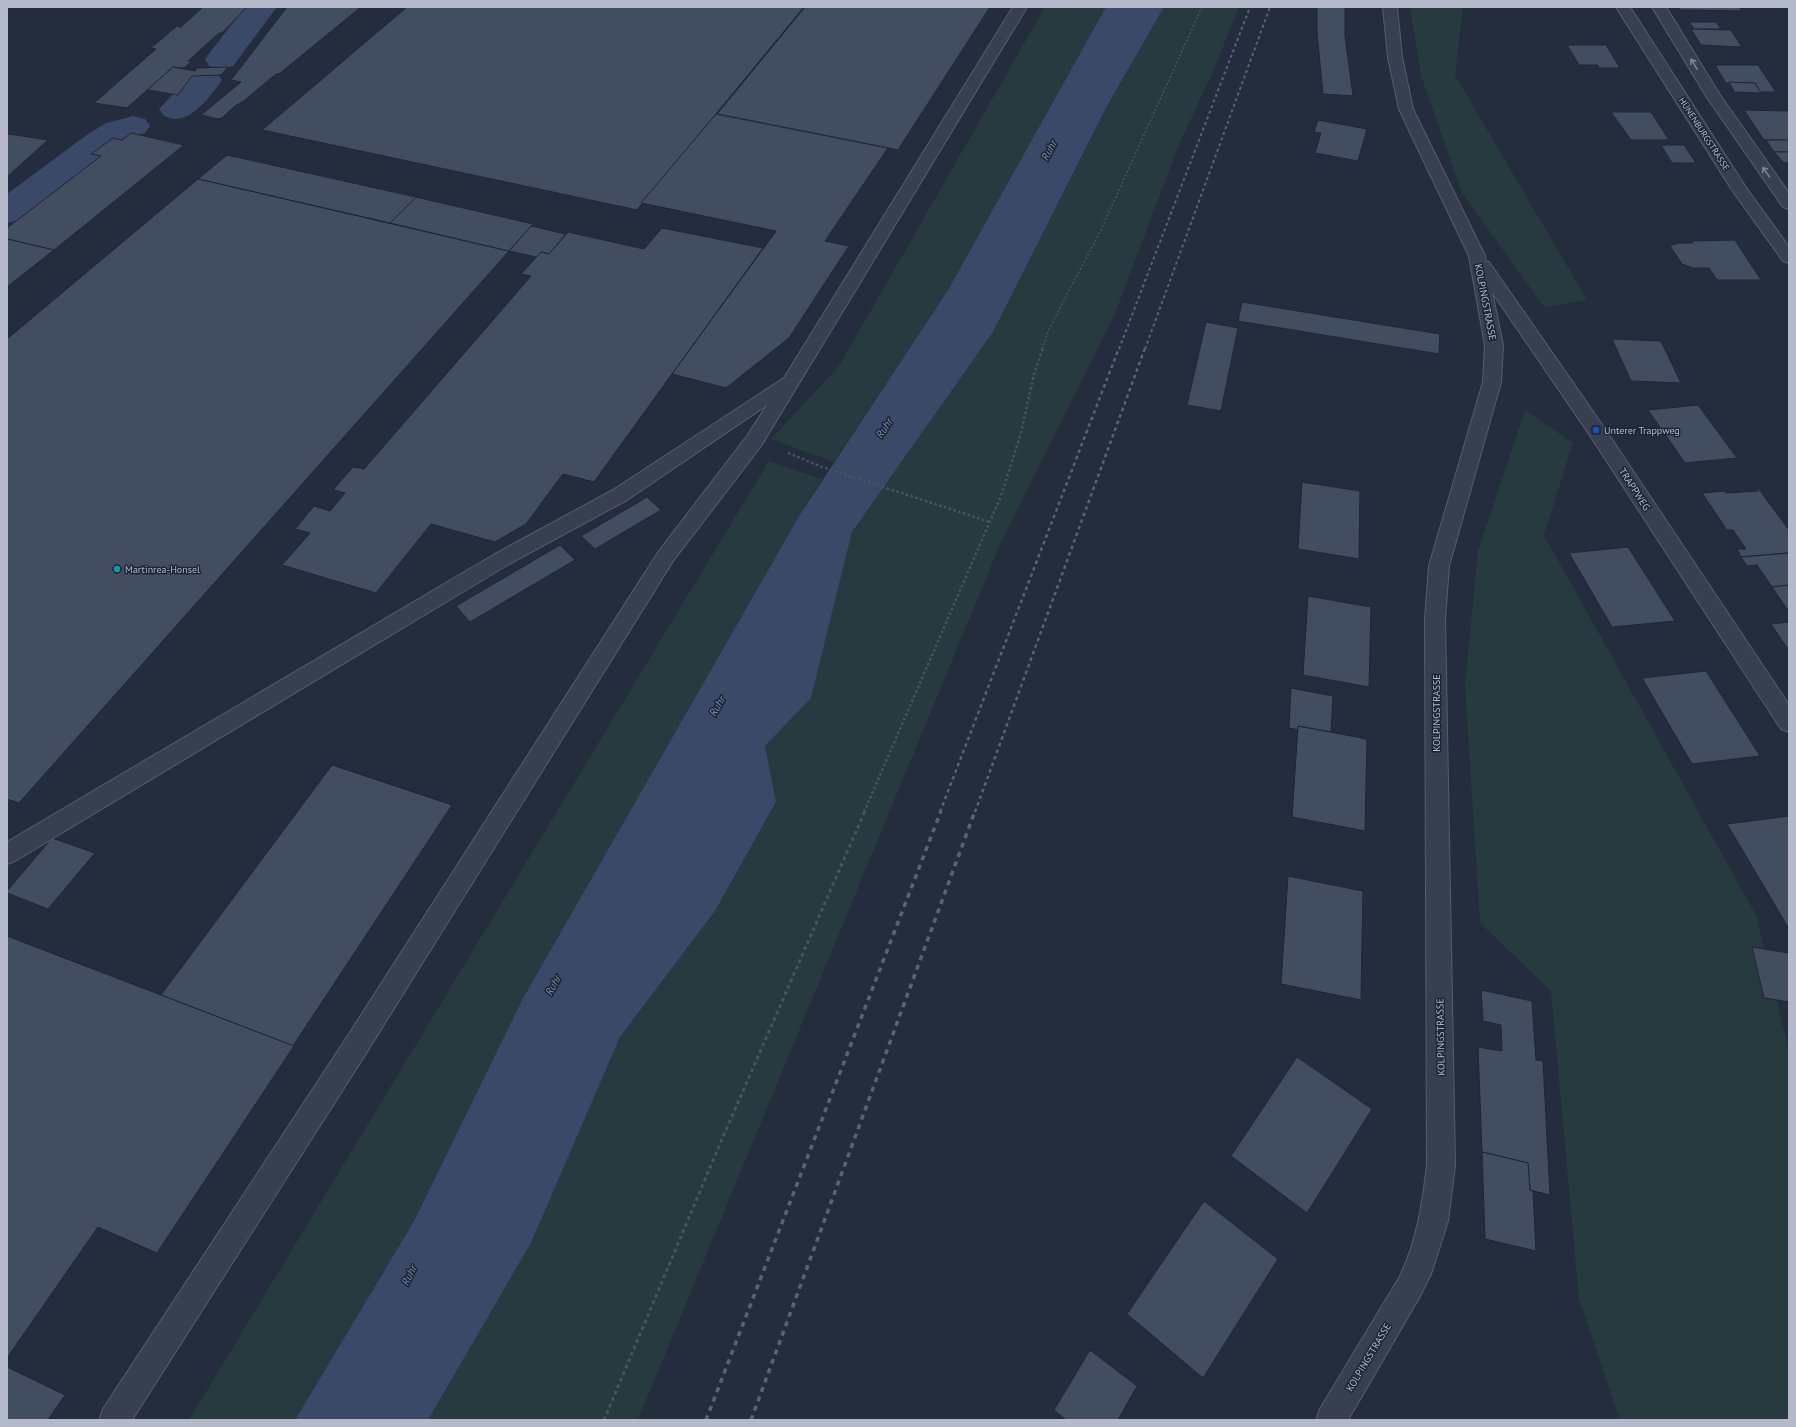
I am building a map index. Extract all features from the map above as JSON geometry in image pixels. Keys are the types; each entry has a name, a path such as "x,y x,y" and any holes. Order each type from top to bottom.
{"street":[{"path":"114,1420 356,1046 666,556 754,441 1020,7"},
{"name":"KOLPINGSTRASSE","path":"1331,1420 1409,1288 1421,1264 1434,1222 1440,1172 1441,1116 1435,619 1440,566 1492,382 1494,346 1477,256 1406,109 1395,57 1390,7"},
{"name":"HÜNENBURGSTRASSE","path":"1623,7 1740,190 1789,258"},
{"path":"1659,7 1714,96 1789,204"},
{"name":"TRAPPWEG","path":"1477,256 1596,430 1789,723"},
{"path":"7,854 502,559 652,476 793,378"}],"path":[{"path":"604,1420 719,1146 1001,496 1021,434 1034,374 1049,329 1100,232 1202,7"},
{"path":"782,451 822,467 990,522"}],"green space":[{"path":"1045,7 1106,7 948,290 834,462 771,439 839,366"},
{"path":"1164,7 1239,7 1212,74 1180,142 1116,311 999,547 638,1420 428,1420 531,1243 620,1037 715,911 776,803 765,746 811,698 852,532 993,332 1106,108"},
{"path":"1410,7 1463,7 1455,75 1587,300 1544,307 1462,193 1421,76"},
{"path":"1525,410 1573,443 1544,535 1756,915 1789,1052 1789,1420 1620,1420 1579,1299 1551,991 1480,923 1465,686 1478,551"},
{"path":"769,461 822,479 799,516 522,1000 414,1221 295,1420 189,1420"}],"water":[{"name":"Ruhr","path":"1106,7 1164,7 1106,108 993,332 852,532 811,698 765,746 776,802 715,911 620,1037 531,1243 428,1420 295,1420 414,1221 522,1000 799,516 948,290"}],"building":[{"path":"203,7 247,7 222,33 219,33 188,61 192,61 184,68 173,67 127,108 94,103 156,49 151,48 177,26 181,27"},
{"path":"287,7 361,7 279,74 276,74 245,100 235,106 222,118 218,119 201,115 241,82 231,80"},
{"path":"407,7 804,7 637,210 262,130"},
{"path":"805,7 990,7 898,150 717,114"},
{"path":"1317,7 1345,7 1345,36 1353,96 1323,94 1317,33"},
{"path":"1678,7 1739,7 1742,11 1680,10"},
{"path":"1689,22 1716,22 1721,29 1694,29"},
{"path":"1691,29 1731,30 1742,47 1701,45"},
{"path":"1567,45 1606,45 1620,68 1599,68 1598,65 1579,65"},
{"path":"1715,65 1758,65 1776,92 1760,92 1755,83 1726,83"},
{"path":"173,67 195,71 197,68 228,67 221,75 192,76 178,95 147,90"},
{"path":"1729,82 1755,83 1761,93 1733,92 1731,90 1734,91"},
{"path":"1744,110 1789,111 1789,140 1764,140"},
{"path":"1611,112 1651,112 1669,140 1631,140"},
{"path":"716,114 888,148 825,241 849,246 789,338 726,388 672,374 776,231 641,203"},
{"path":"1318,120 1367,129 1358,161 1315,153 1321,133 1314,132"},
{"path":"131,133 184,145 54,250 7,239 7,228 101,156 91,154 113,138 122,140"},
{"path":"9,134 48,140 7,177 7,136"},
{"path":"1766,140 1789,140 1789,152 1774,152"},
{"path":"1661,145 1684,145 1696,163 1672,163"},
{"path":"1774,152 1789,152 1789,162 1784,163"},
{"path":"227,155 416,197 390,223 198,179"},
{"name":"Martinrea-Honsel","path":"198,179 509,251 19,803 7,799 7,339"},
{"path":"416,197 533,224 509,251 390,223"},
{"path":"531,226 566,234 549,254 541,252 536,257 509,251"},
{"path":"662,228 763,248 594,482 563,474 526,524 495,542 431,524 376,593 282,565 310,533 295,529 314,506 330,511 345,493 333,490 353,467 364,469 531,276 521,274 541,252 549,254 568,232 644,249"},
{"path":"7,239 54,250 7,287"},
{"path":"1735,240 1761,280 1717,280 1709,268 1693,268 1682,264 1670,246 1678,243 1693,243 1692,241"},
{"path":"1242,302 1440,334 1439,354 1238,321"},
{"path":"1206,322 1238,328 1221,411 1187,405"},
{"path":"1612,339 1661,341 1681,383 1631,381"},
{"path":"1698,405 1737,458 1685,463 1648,410"},
{"path":"1302,482 1360,491 1359,559 1298,549"},
{"path":"1756,488 1758,488 1789,530 1789,553 1741,557 1737,549 1746,549 1733,530 1727,530 1702,493 1758,491"},
{"path":"647,497 661,510 595,549 581,536"},
{"path":"560,545 575,560 470,622 456,606"},
{"path":"1628,547 1675,621 1612,627 1569,553"},
{"path":"1789,553 1789,585 1772,587 1757,565 1747,566 1741,557"},
{"path":"1789,585 1789,612 1772,587"},
{"path":"1308,596 1371,607 1369,687 1303,675"},
{"path":"1789,622 1789,648 1787,648 1771,624"},
{"path":"1706,671 1760,756 1692,764 1642,678"},
{"path":"1291,688 1333,696 1331,732 1298,726 1299,730 1289,728"},
{"path":"1298,726 1367,739 1365,831 1292,817"},
{"path":"332,765 452,805 293,1046 161,995"},
{"path":"1789,816 1789,929 1727,824"},
{"path":"52,838 95,853 48,909 7,893 7,891"},
{"path":"1288,876 1363,891 1361,1000 1281,984"},
{"path":"7,936 294,1046 157,1253 98,1227 7,1358"},
{"path":"1752,947 1789,953 1789,1002 1764,998"},
{"path":"1481,990 1532,1001 1536,1060 1543,1061 1550,1195 1530,1190 1528,1163 1482,1152 1478,1047 1502,1051 1501,1025 1483,1021"},
{"path":"1297,1057 1372,1109 1307,1213 1231,1156"},
{"path":"1482,1152 1528,1163 1530,1190 1533,1191 1536,1251 1485,1239"},
{"path":"1204,1201 1278,1259 1203,1378 1127,1314"},
{"path":"1090,1350 1137,1386 1118,1420 1066,1420 1054,1410"},
{"path":"7,1367 65,1395 48,1420 7,1420"}],"waterway":[{"path":"221,59 261,7"},
{"path":"176,109 191,96 205,80"},
{"path":"7,212 100,141 118,130 133,126"}],"railway":[{"path":"1119,349 1250,7"},
{"path":"1145,349 1270,7"},
{"path":"940,812 1119,348"},
{"path":"975,812 1145,348"},
{"path":"706,1420 941,811"},
{"path":"751,1420 975,811"}],"place":[{"name":"Unterer Trappweg","path":"1596,430"},
{"name":"Martinrea-Honsel","path":"117,569"}]}
